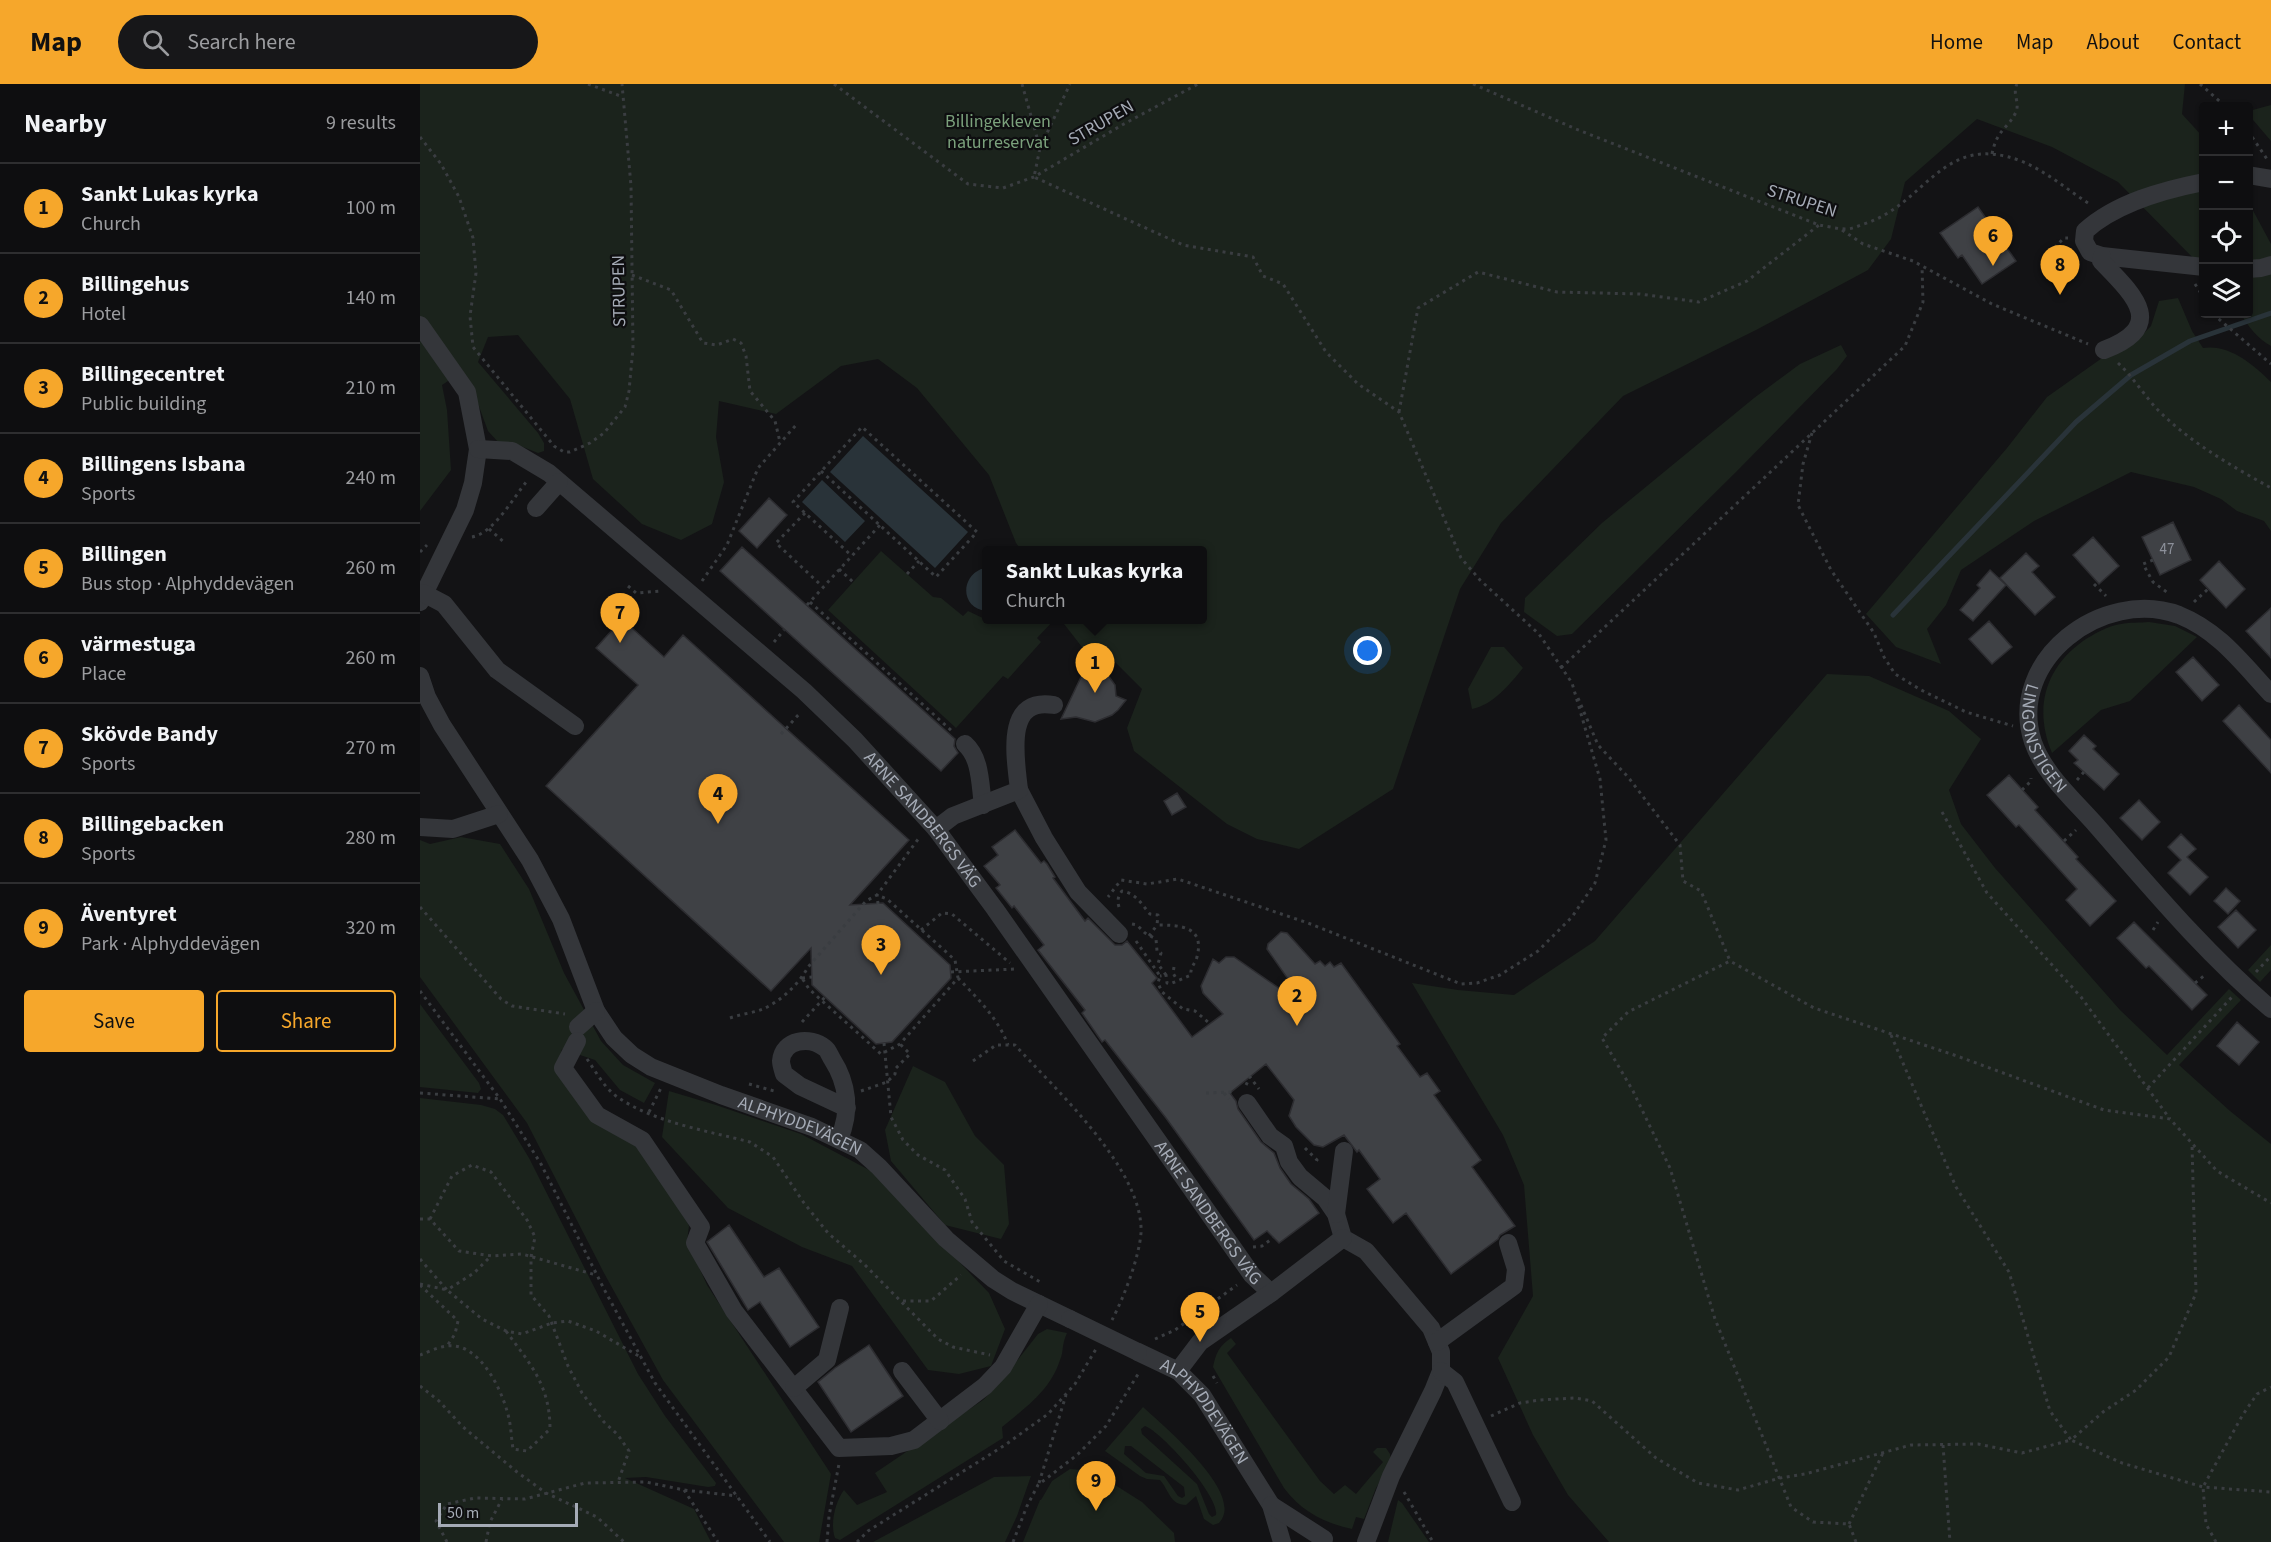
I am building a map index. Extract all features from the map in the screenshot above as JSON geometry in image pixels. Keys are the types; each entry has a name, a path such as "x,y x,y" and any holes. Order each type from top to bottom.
{"street":[{"path":"2253,176 2271,179"},
{"path":"2199,183 2142,199 2104,216 2085,231 2084,241 2090,252 2102,256 2199,266"},
{"path":"2102,256 2101,261 2130,292 2141,311 2140,324 2133,336 2124,343 2104,350"},
{"path":"2253,269 2271,265"},
{"path":"420,325 467,392 478,449 473,483 465,510 422,598 444,604 497,670 575,726"},
{"name":"ARNE SANDBERGS VÄG","path":"478,449 512,452 539,465 813,699 855,740 929,832 996,909 1252,1275 1271,1293"},
{"path":"536,508 559,483"},
{"name":"LINGONSTIGEN","path":"2271,693 2215,634 2177,615 2143,609 2109,614 2072,632 2055,648 2045,662 2031,697 2029,712 2033,741 2039,755 2055,778 2164,903 2222,963 2271,1009"},
{"name":"ALPHYDDEVÄGEN","path":"420,675 427,697 442,725 530,860 561,919 596,1011 614,1038 632,1055 651,1066 839,1139 860,1150 879,1167 946,1239 993,1279 1070,1318 1140,1361 1178,1371 1202,1395 1271,1505 1282,1542"},
{"path":"1054,705 1044,704 1030,708 1021,716 1017,725 1015,737 1019,790 1044,838 1078,892 1123,930"},
{"path":"965,744 973,750 983,805"},
{"path":"929,832 953,816 1019,790"},
{"path":"420,827 453,829 499,814"},
{"path":"596,1011 578,1034 563,1068 597,1115 642,1140 701,1227 695,1243 734,1311 839,1448 891,1446 914,1440 985,1386 1003,1367 1039,1304"},
{"path":"1240,1098 1270,1136 1284,1146 1289,1162 1300,1177 1325,1198 1336,1214 1343,1238 1366,1251 1431,1328 1441,1352 1441,1371 1424,1412 1391,1476 1366,1542"},
{"path":"839,1139 846,1102"},
{"path":"1336,1214 1344,1151"},
{"path":"1178,1371 1200,1342 1271,1293 1343,1238"},
{"path":"1437,1342 1514,1286 1516,1269 1508,1244"},
{"path":"794,1388 827,1360 840,1308"},
{"path":"902,1371 940,1421"},
{"path":"1441,1371 1455,1382 1512,1502"},
{"name":"ALPHYDDEVÄGEN","path":"1271,1505 1324,1541"}],"path":[{"path":"588,84 623,97"},
{"name":"STRUPEN","path":"554,446 564,452 570,452 590,444 604,433 625,407 632,373 631,186 622,84"},
{"name":"STRUPEN","path":"834,84 968,184 1003,188 1034,177 1122,125 1198,84"},
{"path":"1022,84 1040,148"},
{"path":"1070,84 1040,148 1034,177 1183,245 1253,257 1263,276 1283,284 1326,351 1358,384 1399,412 1461,558 1480,580 1539,634 1572,683 1598,745 1628,777 1680,845 1683,881 1701,891 1730,961 1814,1008 1957,1056 2104,1110 2170,1119"},
{"name":"STRUPEN","path":"1473,84 1576,129 1818,225 1847,229 1875,220 1911,197 1949,163 1971,154 1992,154 2021,161 2100,211 2104,216"},
{"path":"1992,154 1999,132 2015,114 2017,107 2014,92 2017,84"},
{"path":"2200,84 2220,102"},
{"path":"420,137 441,165 459,197 473,238 476,273 470,316 473,347 554,446 489,529 480,536 466,538 452,536"},
{"path":"2253,138 2271,166"},
{"path":"1399,412 1418,308 1478,272 1557,292 1640,294 1700,302 1747,281 1818,225"},
{"path":"1840,228 1863,244 1922,266 1992,304 2104,350 2158,410 2176,426 2271,488"},
{"path":"2049,253 2064,238"},
{"path":"1561,668 1905,346 1923,302 1922,266"},
{"path":"632,275 671,291 703,343 717,345 733,339 741,343 746,356 750,391 775,421 780,442"},
{"path":"2218,318 2271,364"},
{"path":"692,594 711,571 727,545 758,468 796,425"},
{"path":"821,471 936,577 977,532 862,427 821,471 793,502 852,556"},
{"path":"1812,432 1803,464 1798,505 1825,560 1874,633 1884,657 1895,674 1921,690 1966,712 2019,728"},
{"path":"805,513 776,543 823,587"},
{"path":"880,525 808,603 965,744"},
{"path":"489,529 505,543"},
{"path":"2153,560 2143,564 2153,582 2174,598"},
{"path":"907,574 919,561"},
{"path":"839,570 853,582"},
{"path":"2094,584 2111,602"},
{"path":"628,586 636,593 666,590"},
{"path":"2188,608 2208,589"},
{"path":"769,646 784,630"},
{"path":"1111,905 1108,897 1121,880 1147,884 1178,879 1308,923 1461,984 1477,983 1500,975 1538,951 1572,917 1595,883 1606,840 1600,779 1572,683"},
{"path":"781,734 806,706"},
{"path":"2022,790 2031,781 2032,774"},
{"path":"1942,812 1987,893 2081,997 2170,1119 2217,1171 2271,1203"},
{"path":"2064,841 2082,825"},
{"path":"730,1018 746,1012 761,1010 780,999 802,978 808,967 859,909 877,895 929,832"},
{"path":"1119,911 1118,898 1122,891 1128,892 1136,900 1141,901 1150,914 1158,915 1157,925 1149,936"},
{"path":"877,895 878,904"},
{"path":"877,895 887,899 955,960 958,978 980,1001 1002,1030 1008,1045"},
{"path":"420,907 501,999 512,1006 561,1013 573,1017 578,1034 601,1081 615,1096 665,1118 750,1142 772,1156 828,1233 865,1265 939,1339 953,1347 991,1355 1003,1367"},
{"path":"921,930 942,913 952,914 1018,969"},
{"path":"1123,930 1135,924 1156,939 1157,951 1161,953 1158,964 1166,975 1167,983 1170,984 1191,975 1190,969 1199,949 1198,941 1192,932 1185,927 1172,924 1157,925"},
{"path":"1123,930 1132,937 1160,975"},
{"path":"2251,977 2271,956"},
{"path":"1730,961 1628,1012 1602,1038 1633,1091 1670,1168 1715,1318 1791,1507 1813,1522 1849,1524"},
{"path":"1174,966 1173,973 1177,980"},
{"path":"2195,983 2205,975 2198,966"},
{"path":"951,972 1006,970"},
{"path":"885,1050 898,1043 956,979 958,972"},
{"path":"1160,975 1166,975"},
{"path":"1160,975 1158,983 1162,992 1183,1009 1195,1011 1208,1022"},
{"path":"802,978 812,977"},
{"path":"802,978 809,989 881,1054 900,1044 958,978"},
{"path":"420,991 500,1099 541,1164 597,1276 655,1383 770,1542"},
{"path":"2148,1088 2237,992"},
{"path":"797,1027 825,997"},
{"path":"1891,1035 1956,1187 2010,1272 2050,1412 2071,1440 2122,1463 2203,1487 2271,1492"},
{"path":"884,1043 891,1117 903,1140 918,1155 945,1170 965,1199 972,1222 1004,1261 1050,1289"},
{"path":"846,1102 887,1082 895,1074 896,1068 910,1054 900,1044"},
{"path":"420,1093 500,1099"},
{"path":"1206,1093 1240,1098"},
{"path":"1475,1424 1520,1403 1575,1398 1592,1401 1656,1458 1698,1483 1738,1490 1911,1445 1978,1444 2022,1453 2071,1440 2103,1412 2136,1390 2169,1357 2196,1293 2192,1143"},
{"path":"430,1219 452,1176 472,1165 490,1172 528,1220 535,1237 531,1257 531,1295 549,1316 567,1366 582,1393 604,1422 618,1435 628,1451 618,1482"},
{"path":"420,1219 430,1219 459,1251 492,1256 522,1254 597,1276"},
{"path":"420,1284 447,1290 474,1273 492,1256"},
{"path":"420,1259 447,1290 482,1318 506,1331 522,1334 552,1323 568,1321 596,1331 642,1358"},
{"path":"902,1301 931,1301 974,1264"},
{"path":"1154,1340 1175,1330 1252,1275"},
{"path":"420,1284 458,1321 447,1346"},
{"path":"420,1355 447,1346 470,1352 488,1369 499,1388 507,1412 513,1449 527,1451 550,1429 550,1410 540,1379 506,1331"},
{"path":"1038,1485 1077,1455 1106,1426 1140,1361"},
{"path":"420,1386 439,1401 464,1427 546,1493 597,1517 624,1542"},
{"path":"2216,1542 2206,1524 2203,1487 2242,1416 2257,1395 2271,1387"},
{"path":"1013,1542 1038,1485 1066,1393"},
{"path":"1943,1445 1950,1542"},
{"path":"827,1542 829,1516 839,1468 839,1448"},
{"path":"1856,1542 1849,1524 1883,1453"},
{"path":"447,1542 436,1521 447,1504 475,1498 525,1499 585,1483 618,1482 646,1482 684,1490 738,1496"},
{"path":"1400,1485 1433,1542"},
{"path":"684,1490 718,1542"},
{"path":"486,1542 490,1522 502,1498"}],"green space":[{"name":"Billingekleven naturreservat","path":"420,84 2185,84 2182,114 2199,133 2199,264 2118,182 2052,147 1977,119 1905,182 1891,239 1868,270 1756,330 1623,396 1501,523 1460,589 1393,789 1299,849 1257,839 1227,824 1134,751 1127,728 1142,689 1111,658 1085,651 1064,624 1207,624 1207,546 1018,546 989,475 917,388 878,359 841,366 776,414 719,401 716,437 724,482 712,524 681,540 642,524 593,479 570,399 518,335 488,337 478,362 538,433 544,443 544,451 538,453 518,445 499,443 488,431 473,390 462,372 442,385 447,410 451,470 420,511"},
{"path":"2271,105 2271,141 2253,120 2253,110"},
{"path":"2253,210 2271,244 2271,346 2262,340 2244,318 2253,318"},
{"path":"2178,298 2192,331 2203,348 2231,352 2248,362 2271,382 2271,531 2264,521 2237,511 2221,499 2194,487 2131,472 2034,521 1961,570 1946,605 1927,629 1941,664 1896,647 1866,614 2007,448 2047,397 2112,351 2136,341 2151,326 2159,301"},
{"path":"1841,345 1847,356 1837,369 1572,634 1557,636 1524,612 1525,598 1602,523 1754,398 1800,364"},
{"path":"881,551 933,597 941,598 963,616 968,611 982,618 982,624 1050,624 1037,638 1041,642 1008,679 1003,676 956,728 828,610"},
{"path":"2149,622 2175,626 2197,637 2130,701 2101,710 2052,753 2044,721 2044,706 2051,677 2059,664 2083,641 2101,631 2124,623"},
{"path":"1491,647 1504,647 1523,668 1494,698 1472,709 1468,689"},
{"path":"1827,674 1869,676 1949,711 1981,739 1949,790 1961,824 1995,868 2120,1010 2167,1055 2229,989 2241,1000 2179,1065 2271,1144 2271,1542 1609,1542 1568,1495 1533,1435 1498,1358 1533,1296 1524,1185 1503,1135 1412,983 1514,995 1595,941"},
{"path":"461,837 500,844 529,889 564,973 601,1041 623,1065 655,1083 644,1103 620,1090 595,1060 562,1049 556,1071 633,1141 679,1205 689,1226 687,1241 707,1285 831,1474 819,1542 784,1542 663,1380 604,1273 527,1123 420,977 420,840 430,844"},
{"path":"2271,945 2271,970 2260,982 2248,970"},
{"path":"420,1004 479,1083 481,1089 478,1093 420,1087"},
{"path":"913,1066 945,1082 975,1136 1004,1165 1009,1224 1001,1239 945,1225 891,1161 885,1130"},
{"path":"669,1091 801,1134 873,1172 989,1293 1005,1329 991,1366 959,1374 928,1370 852,1266 802,1247 728,1208 662,1137"},
{"path":"420,1098 481,1105 495,1109 503,1115 529,1158 638,1374 665,1416 716,1483 715,1486 708,1487 646,1477 625,1478 694,1509 711,1542 420,1542"},
{"path":"1047,1329 1067,1333 1056,1371 1044,1390 1002,1427 1003,1438 840,1540 835,1538 834,1513 844,1490 857,1505 887,1492 875,1473 983,1400 1038,1334"},
{"path":"1231,1338 1236,1344 1227,1353 1320,1481 1334,1494 1345,1485 1356,1494 1383,1462 1373,1452 1377,1448 1386,1448 1390,1454 1391,1462 1376,1488 1364,1519 1356,1517 1352,1529 1314,1515 1284,1488 1213,1367 1219,1350"},
{"path":"1143,1407 1183,1444 1212,1478 1222,1495 1225,1510 1219,1523 1213,1525 1204,1519 1196,1496 1186,1505 1176,1502 1160,1480 1140,1476 1105,1451","holes":["1145,1426 1164,1440 1200,1481 1215,1506 1216,1515 1212,1517 1209,1514 1197,1484 1142,1434 1141,1429","1125,1446 1131,1446 1184,1487 1185,1496 1182,1498 1178,1496 1164,1476 1146,1473 1124,1454"]},
{"path":"1070,1469 1093,1471 1142,1502 1174,1533 1175,1542 1023,1542 1040,1500 1052,1481"},
{"path":"1031,1476 1005,1542 873,1542 994,1477"},
{"path":"1398,1500 1402,1503 1429,1542 1388,1542"}],"shaded area":[{"path":"863,436 968,532 935,568 830,472"},
{"path":"822,480 865,521 845,542 802,502"},
{"path":"982,569 982,610 972,605 966,593 969,580"}],"building":[{"path":"1978,207 2016,261 1982,284 1962,255 1958,258 1940,233"},
{"path":"769,498 787,515 757,548 739,531"},
{"path":"2173,522 2191,560 2160,575 2142,537"},
{"path":"2093,537 2119,566 2099,584 2073,555"},
{"path":"742,547 955,739 954,746 958,753 941,771 720,571"},
{"path":"2026,553 2039,566 2032,572 2055,597 2035,615 2000,578"},
{"path":"2219,561 2245,589 2226,608 2200,580"},
{"path":"1990,570 2006,585 1973,621 1960,610 1980,588 1977,585"},
{"path":"2271,608 2271,658 2246,631"},
{"path":"622,619 664,657 683,635 909,840 850,905 883,903 950,965 951,978 892,1042 876,1044 812,985 811,948 771,991 546,786 638,685 596,648"},
{"path":"1989,621 2012,647 1992,664 1969,639"},
{"path":"2193,657 2219,685 2202,701 2176,672"},
{"path":"1105,671 1115,685 1116,696 1126,700 1118,710 1095,722 1076,717 1061,719 1081,677 1090,672"},
{"path":"2239,705 2271,740 2271,773 2223,721"},
{"path":"2084,735 2096,746 2093,749 2119,774 2104,790 2074,763 2078,760 2069,751"},
{"path":"2009,775 2038,807 2035,810 2078,857 2076,859 2116,901 2090,926 2066,900 2077,889 2019,825 2016,827 1987,795"},
{"path":"1177,793 1186,807 1172,815 1164,801"},
{"path":"2139,800 2160,822 2142,840 2120,818"},
{"path":"1015,830 1041,863 1044,861 1047,864 1055,877 1053,878 1085,921 1088,918 1115,945 1122,945 1127,941 1157,978 1152,983 1192,1037 1223,1014 1203,993 1201,986 1213,959 1219,963 1226,957 1234,957 1309,1009 1267,949 1268,944 1281,932 1287,933 1315,964 1320,961 1325,966 1330,962 1334,967 1341,963 1400,1044 1397,1046 1420,1077 1427,1073 1440,1091 1434,1095 1481,1160 1472,1167 1515,1226 1451,1274 1406,1213 1393,1223 1367,1189 1380,1179 1359,1150 1357,1152 1344,1135 1323,1147 1314,1145 1296,1127 1289,1116 1294,1100 1266,1064 1230,1093 1261,1142 1274,1153 1280,1168 1291,1184 1309,1199 1319,1213 1279,1243 1267,1231 1254,1240 1166,1118 1105,1040 1102,1042 1082,1013 1085,1010 1038,950 1044,945 1014,906 1012,908 996,888 1000,885 984,866 998,855 992,847"},
{"path":"2181,834 2196,849 2187,857 2208,877 2190,895 2168,873 2181,860 2168,847"},
{"path":"2226,888 2240,901 2228,914 2214,901"},
{"path":"2236,910 2256,930 2238,948 2218,927"},
{"path":"2134,922 2207,995 2192,1010 2149,966 2146,968 2117,938"},
{"path":"2237,1022 2259,1042 2239,1065 2217,1046"},
{"path":"729,1225 764,1277 779,1268 819,1327 790,1347 760,1302 748,1310 707,1242"},
{"path":"869,1345 903,1396 851,1432 818,1382"}],"waterway":[{"path":"1893,615 2076,422 2131,375 2190,341 2271,313"}],"place":[{"name":"värmestuga","path":"1993,266"},
{"name":"Billingebacken","path":"2060,295"},
{"name":"Skövde Bandy","path":"620,643"},
{"name":"Sankt Lukas kyrka","path":"1095,693"},
{"name":"Billingens Isbana","path":"718,824"},
{"name":"Billingecentret","path":"881,975"},
{"name":"Billingehus","path":"1297,1026"},
{"name":"Billingen","path":"1200,1342"},
{"name":"Äventyret","path":"1096,1511"}]}
